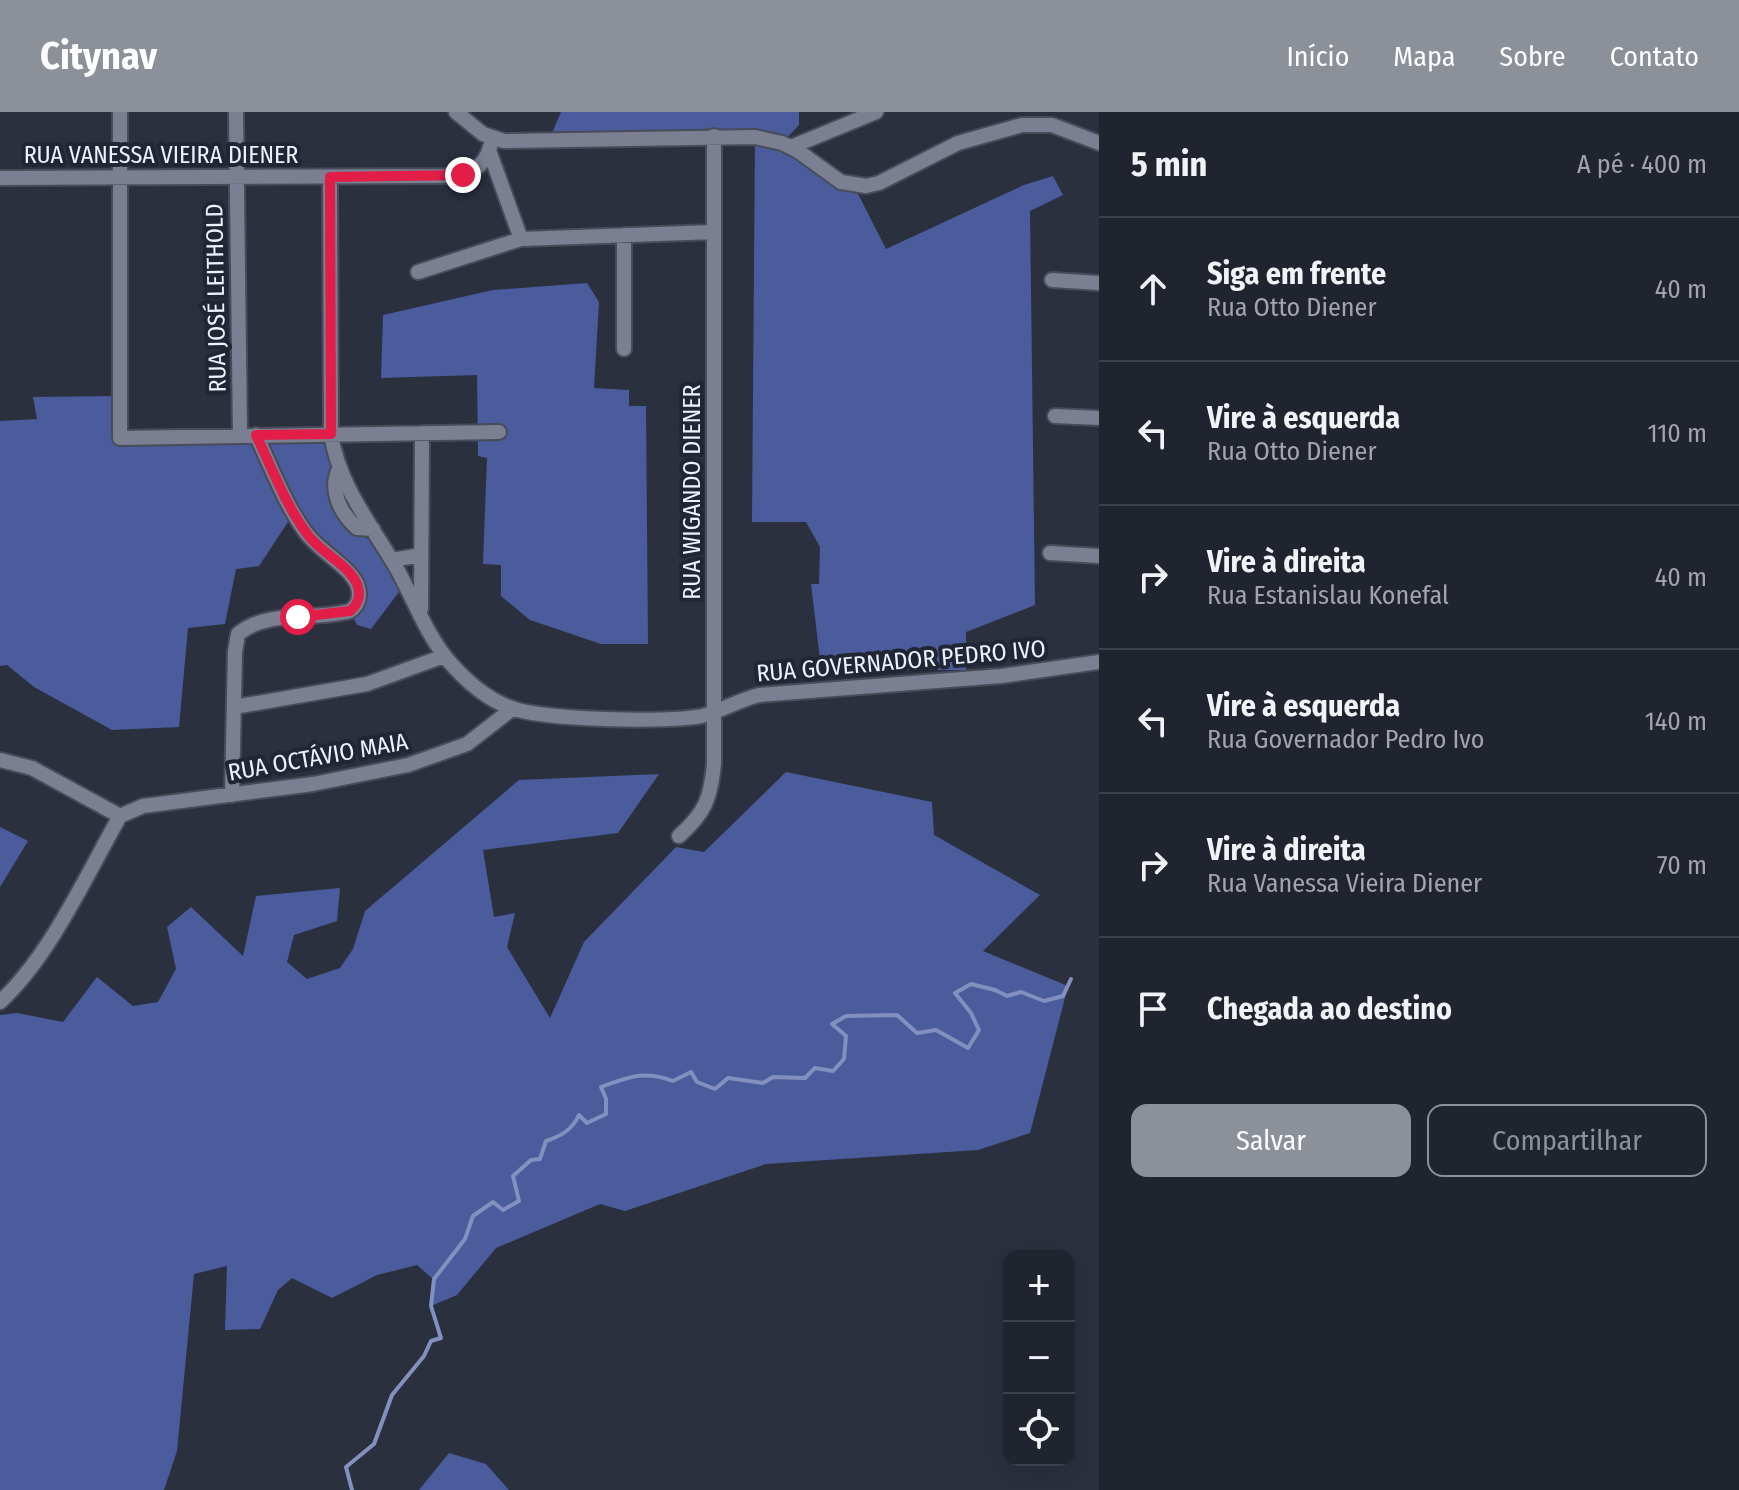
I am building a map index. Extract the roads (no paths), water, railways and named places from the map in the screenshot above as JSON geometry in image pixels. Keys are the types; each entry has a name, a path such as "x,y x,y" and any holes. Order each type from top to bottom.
{"street":[{"path":"120,112 120,438 499,432"},
{"name":"RUA JOSÉ LEITHOLD","path":"236,112 240,435"},
{"path":"456,112 491,146 521,239"},
{"path":"791,147 876,112"},
{"path":"491,146 536,141 755,137 791,147 841,182 866,186 887,179 958,143 1022,125 1052,125 1099,143"},
{"name":"RUA WIGANDO DIENER","path":"679,836 702,813 710,793 714,763 714,136"},
{"name":"RUA VANESSA VIEIRA DIENER","path":"0,178 463,175 478,168 491,146"},
{"name":"RUA GOVERNADOR PEDRO IVO","path":"330,177 331,434 339,469 346,487 392,560 444,656 481,691 512,709 559,716 693,717 745,698 769,694 1001,676 1099,662"},
{"path":"418,272 521,239 714,232"},
{"path":"624,235 624,349"},
{"path":"1052,280 1099,283"},
{"path":"1055,416 1099,418"},
{"path":"421,613 422,433"},
{"path":"232,795 238,634 266,622 350,611 359,600 354,578 321,550 303,529 256,435"},
{"path":"1050,553 1099,556"},
{"path":"392,560 421,555"},
{"path":"234,707 367,684 444,656"},
{"name":"RUA OCTÁVIO MAIA","path":"120,816 143,806 342,779 430,758 467,744 512,709"},
{"path":"0,760 32,768 120,816 48,942 26,975 0,1002"}],"waterway":[{"path":"352,1490 346,1467 374,1444 392,1395 424,1356 431,1341 441,1338 431,1306 434,1279 465,1239 473,1216 493,1202 503,1210 519,1201 513,1176 531,1160 540,1159 546,1141 566,1132 579,1115 587,1123 606,1114 606,1099 601,1087 645,1075 673,1081 691,1072 697,1082 715,1089 728,1078 763,1083 773,1077 805,1078 815,1068 833,1071 844,1059 846,1036 832,1024 846,1016 897,1015 917,1033 936,1030 968,1048 979,1030 971,1013 955,993 971,984 1007,996 1021,992 1044,1001 1063,996 1071,979"}]}
